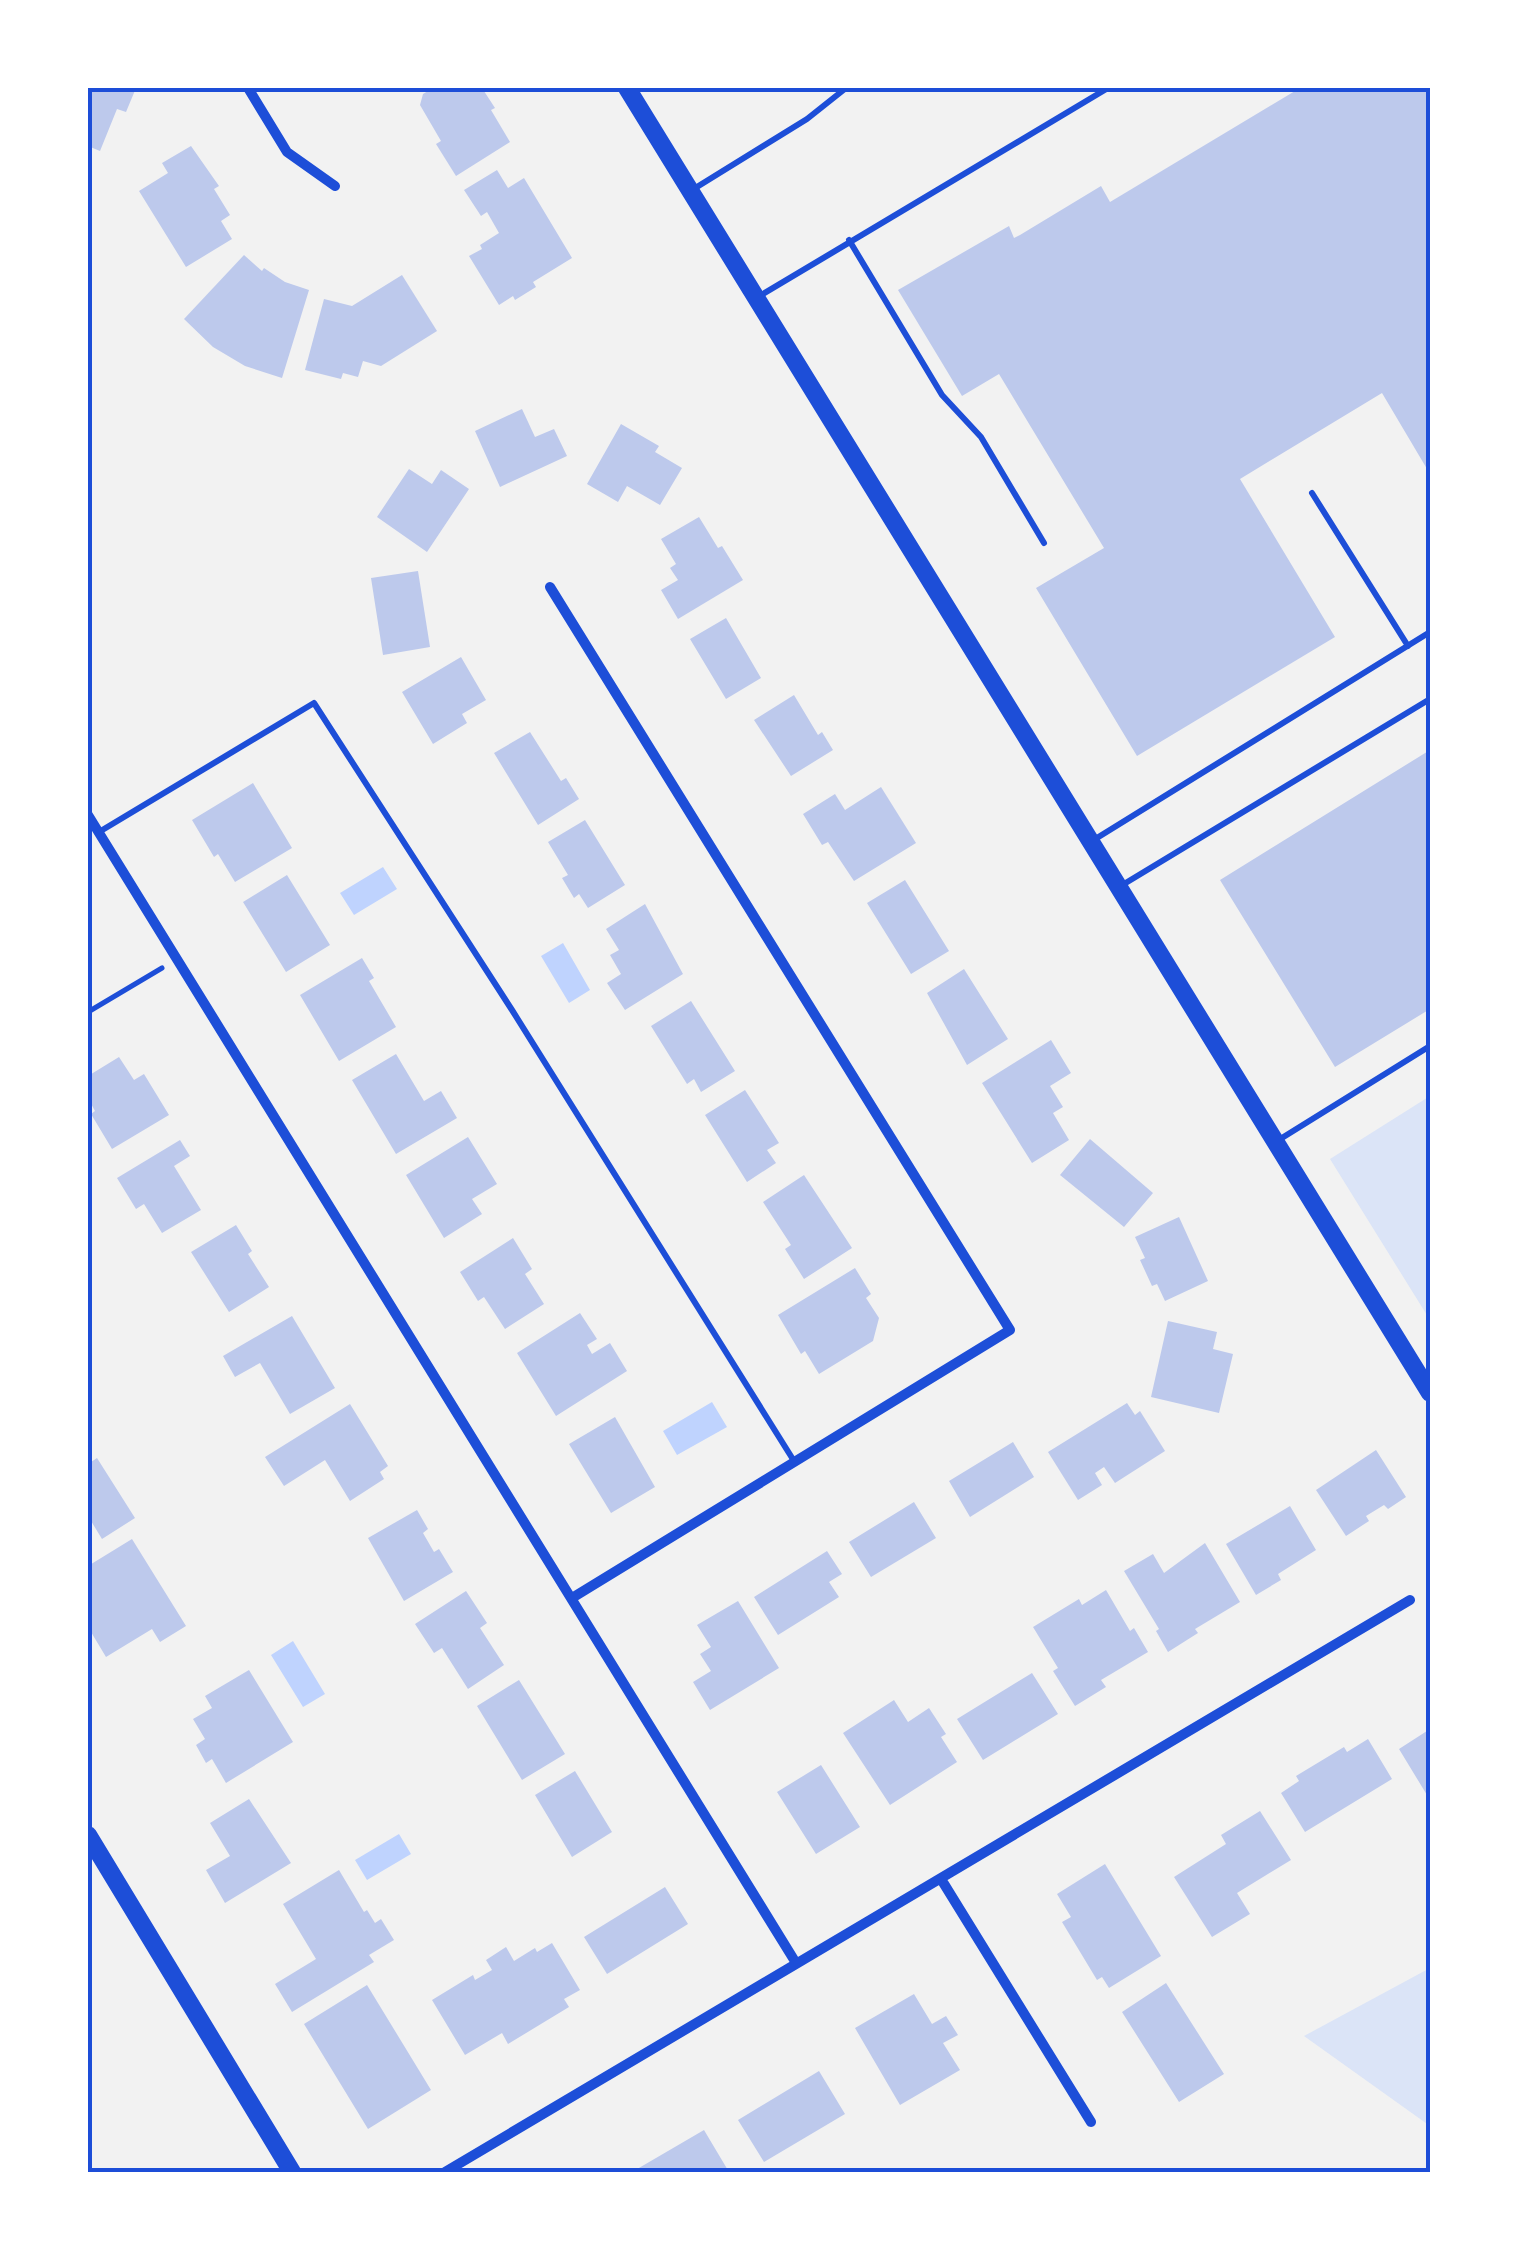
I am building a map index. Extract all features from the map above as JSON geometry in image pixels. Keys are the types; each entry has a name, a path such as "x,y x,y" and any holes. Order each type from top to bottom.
{"street":[{"path":"248,88 287,152 335,186"},
{"path":"626,88 1430,1393"},
{"path":"550,587 1010,1330 572,1598"},
{"path":"88,815 796,1963"},
{"path":"445,2172 1410,1600"},
{"path":"88,1834 292,2172"},
{"path":"942,1879 1091,2122"}],"lane":[{"path":"690,191 807,118 846,88"},
{"path":"756,298 1108,88"},
{"path":"849,240 942,395 982,438 1044,543"},
{"path":"1312,493 1408,646"},
{"path":"1091,842 1430,632"},
{"path":"1119,887 1430,699"},
{"path":"98,832 314,702 794,1462"},
{"path":"1276,1142 1430,1046"}],"path":[{"path":"88,1012 176,959"}],"shaded area":[{"path":"1430,1096 1430,1320 1330,1159"},
{"path":"1430,1968 1430,2126 1304,2036"}],"water":[{"path":"383,867 397,889 354,915 340,893"},
{"path":"563,943 590,990 569,1003 541,956"},
{"path":"712,1402 727,1427 677,1455 663,1431"},
{"path":"293,1641 325,1694 303,1707 271,1655"},
{"path":"399,1834 411,1854 367,1880 355,1860"}],"building":[{"path":"88,88 136,88 126,112 117,109 100,151 88,146"},
{"path":"433,88 482,88 510,142 456,176 436,144 441,141 420,105 423,94"},
{"path":"1300,88 1430,88 1430,474 1382,393 1240,479 1335,637 1137,756 1036,588 1104,548 999,374 962,396 898,290 1009,226 1014,238 1020,235 1101,186 1110,202"},
{"path":"191,146 219,186 214,189 230,215 221,221 232,239 186,267 139,191 168,173 162,163"},
{"path":"497,170 508,188 524,178 572,258 533,282 536,287 499,305 469,256 499,233 487,212 481,216 464,190"},
{"path":"244,255 262,271 264,268 285,282 309,290 282,378 245,366 213,347 184,319"},
{"path":"402,275 437,331 381,366 363,361 358,377 343,373 341,379 305,370 324,299 352,306"},
{"path":"522,409 535,437 554,429 567,456 500,487 475,431"},
{"path":"621,424 659,446 655,452 682,468 660,505 627,486 618,502 587,484"},
{"path":"409,469 432,484 441,470 469,489 427,552 377,517"},
{"path":"699,517 743,580 678,619 661,590 678,580 670,568 676,564 661,539"},
{"path":"418,571 430,647 383,655 371,578"},
{"path":"726,618 761,678 726,699 690,639"},
{"path":"461,657 486,700 462,714 467,723 433,744 402,692"},
{"path":"794,695 818,735 822,732 833,750 791,776 754,720"},
{"path":"530,732 561,781 566,778 579,799 538,825 494,753"},
{"path":"1430,750 1430,1009 1335,1067 1220,880"},
{"path":"253,783 292,848 235,882 218,854 214,857 192,820"},
{"path":"881,787 916,843 854,881 828,842 822,845 803,814 835,794 845,810"},
{"path":"585,820 625,885 588,908 579,894 574,898 562,878 568,875 548,842"},
{"path":"287,875 330,945 286,972 243,902"},
{"path":"905,880 949,951 911,974 867,903"},
{"path":"645,904 683,974 625,1010 607,983 621,974 610,955 619,950 606,929"},
{"path":"362,958 374,978 369,981 396,1027 339,1061 300,995"},
{"path":"964,969 1008,1039 967,1065 927,993"},
{"path":"691,1001 735,1071 701,1092 694,1079 687,1084 651,1026"},
{"path":"1051,1040 1071,1073 1050,1086 1063,1107 1053,1113 1069,1140 1032,1163 982,1083"},
{"path":"396,1054 424,1101 441,1091 457,1118 396,1154 352,1080"},
{"path":"119,1057 134,1080 144,1074 169,1115 112,1149 91,1114 95,1111 88,1098 88,1076"},
{"path":"745,1090 779,1143 767,1150 776,1163 747,1182 705,1115"},
{"path":"468,1137 497,1184 472,1199 482,1214 444,1238 406,1175"},
{"path":"1090,1139 1153,1193 1124,1227 1060,1175"},
{"path":"180,1140 190,1156 174,1166 201,1210 162,1233 144,1204 136,1209 117,1178"},
{"path":"804,1175 852,1248 804,1279 785,1249 791,1245 763,1202"},
{"path":"1179,1217 1208,1281 1165,1301 1157,1284 1152,1286 1135,1237"},
{"path":"236,1225 252,1251 248,1254 269,1287 229,1312 191,1252"},
{"path":"513,1238 532,1269 525,1274 544,1304 505,1329 484,1297 478,1301 460,1272"},
{"path":"855,1268 871,1294 866,1298 879,1318 873,1341 819,1374 805,1351 801,1354 778,1315"},
{"path":"580,1313 597,1339 587,1345 592,1354 610,1343 627,1371 556,1416 517,1353"},
{"path":"292,1316 335,1388 290,1414 260,1363 235,1377 223,1356"},
{"path":"1168,1321 1217,1332 1213,1349 1233,1354 1219,1413 1151,1397"},
{"path":"1127,1403 1135,1415 1140,1411 1165,1451 1115,1483 1104,1467 1095,1473 1102,1485 1078,1500 1048,1452"},
{"path":"350,1404 388,1466 380,1472 384,1479 350,1501 325,1460 284,1486 265,1457"},
{"path":"615,1417 655,1487 611,1513 569,1444"},
{"path":"1013,1442 1034,1477 970,1517 949,1481"},
{"path":"1376,1450 1406,1497 1388,1509 1384,1505 1366,1516 1369,1521 1346,1536 1316,1490"},
{"path":"97,1458 135,1518 102,1539 88,1516 88,1464"},
{"path":"914,1502 936,1538 871,1577 849,1542"},
{"path":"1290,1506 1316,1550 1278,1574 1281,1580 1256,1595 1226,1544"},
{"path":"417,1510 428,1529 423,1533 434,1552 439,1549 453,1572 404,1601 368,1538"},
{"path":"132,1539 186,1626 160,1642 152,1629 106,1657 88,1627 88,1566"},
{"path":"1205,1543 1240,1602 1195,1629 1198,1633 1168,1652 1156,1631 1159,1629 1124,1571 1153,1554 1164,1573"},
{"path":"827,1551 842,1574 829,1582 839,1597 778,1635 754,1597"},
{"path":"1106,1590 1130,1631 1134,1628 1148,1652 1101,1680 1106,1687 1075,1706 1033,1627 1079,1599 1082,1605"},
{"path":"466,1591 487,1623 480,1628 504,1665 468,1689 442,1648 434,1653 415,1624"},
{"path":"738,1601 779,1668 710,1710 693,1682 711,1671 700,1654 711,1647 697,1625"},
{"path":"249,1670 293,1742 226,1783 212,1759 206,1763 196,1745 205,1739 193,1719 212,1708 205,1696"},
{"path":"1032,1673 1058,1714 983,1760 957,1719"},
{"path":"519,1680 565,1754 522,1780 477,1706"},
{"path":"894,1700 908,1722 929,1708 946,1734 941,1737 957,1762 890,1805 843,1733"},
{"path":"1430,1729 1430,1800 1399,1749"},
{"path":"1368,1739 1392,1779 1305,1832 1281,1793 1299,1781 1296,1776 1344,1747 1347,1752"},
{"path":"821,1765 860,1827 816,1854 777,1792"},
{"path":"575,1771 612,1832 572,1857 535,1795"},
{"path":"249,1799 291,1863 225,1903 206,1870 230,1856 210,1823"},
{"path":"1260,1811 1291,1860 1237,1893 1250,1914 1212,1937 1174,1877 1226,1844 1221,1835"},
{"path":"1105,1864 1161,1956 1109,1988 1102,1977 1097,1980 1062,1922 1071,1917 1057,1894"},
{"path":"339,1870 364,1912 367,1910 375,1923 381,1919 394,1940 369,1955 374,1962 292,2012 275,1984 316,1959 283,1904"},
{"path":"665,1887 688,1924 607,1974 584,1937"},
{"path":"552,1943 580,1990 564,1999 569,2007 508,2044 502,2033 465,2055 432,2000 473,1975 475,1980 492,1970 486,1960 506,1947 514,1961"},
{"path":"1166,1983 1224,2074 1179,2102 1122,2012"},
{"path":"367,1985 431,2090 368,2129 304,2024"},
{"path":"914,1994 932,2024 946,2016 958,2035 943,2043 960,2070 900,2105 855,2028"},
{"path":"819,2071 845,2114 764,2162 738,2120"},
{"path":"704,2130 729,2172 632,2172"}]}
